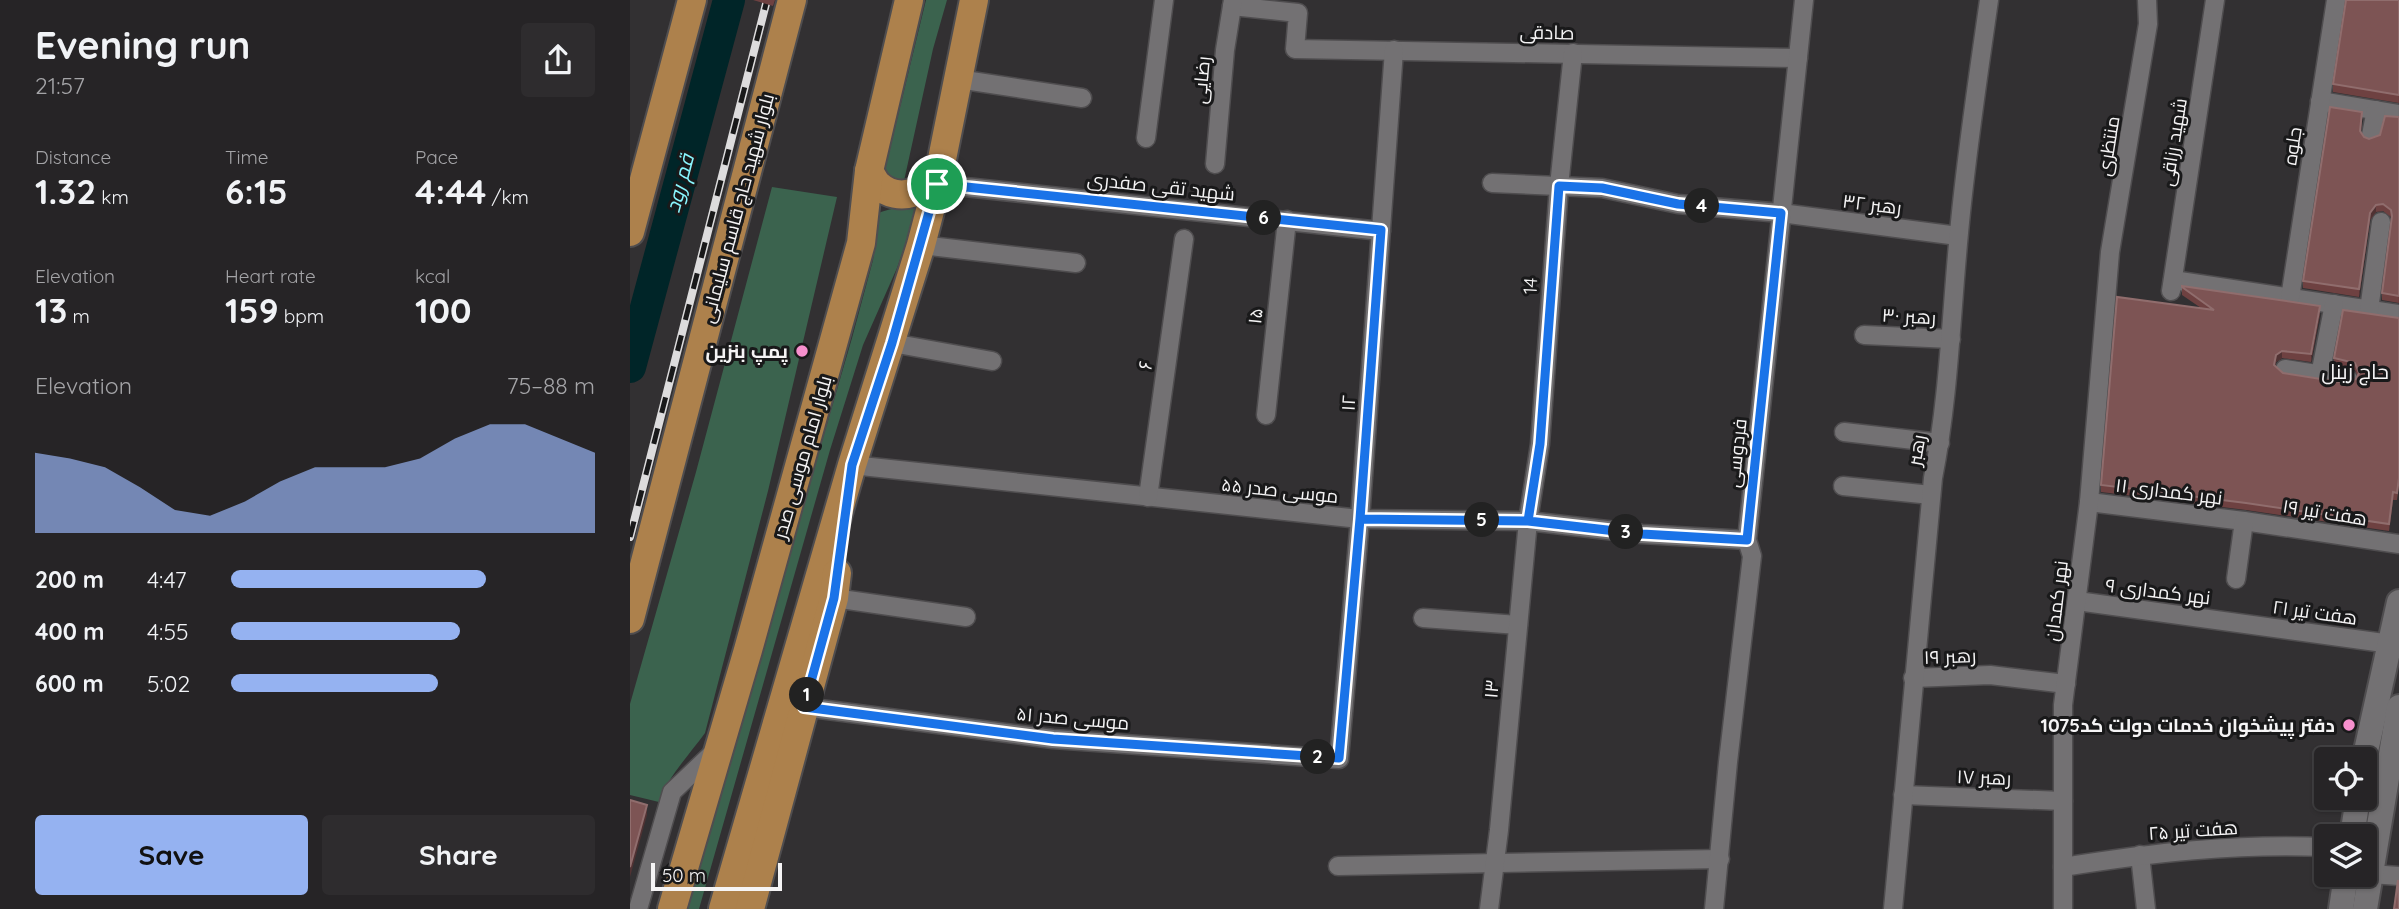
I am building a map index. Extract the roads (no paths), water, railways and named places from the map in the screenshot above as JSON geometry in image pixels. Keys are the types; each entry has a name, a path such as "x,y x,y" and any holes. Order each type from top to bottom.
{"main road":[{"path":"630,232 692,0"},
{"name":"بلوار شهید حاج قاسم سلیمانی","path":"630,618 792,0"},
{"name":"بلوار امام موسی صدر","path":"672,909 861,243 869,171 909,0"},
{"path":"723,909 852,465 921,245 939,174 974,0"},
{"path":"869,171 884,189 891,193 907,195 923,190 939,174"},
{"path":"750,909 834,598 852,465"},
{"path":"2367,747 2399,602"},
{"path":"2377,849 2393,782 2399,707"},
{"path":"2341,909 2344,887"},
{"path":"2365,909 2369,887"}],"street":[{"path":"1146,138 1164,0"},
{"name":"فردوسی","path":"1714,909 1752,556 1747,540 1804,0"},
{"name":"رهبر","path":"1893,909 1931,495 1940,443 1951,339 1958,236 1967,151 1989,0"},
{"name":"منتظری","path":"2107,299 2110,252 2148,24 2147,0"},
{"name":"شهید رزاقی","path":"2215,0 2172,285 2290,298"},
{"name":"جلوه","path":"2290,298 2336,0"},
{"name":"صادقی","path":"1233,3 1298,13 1295,49 1798,58"},
{"name":"رضایی","path":"1214,164 1225,50 1233,3"},
{"name":"۱۲","path":"1339,758 1360,519 1394,50"},
{"name":"14","path":"1528,521 1540,444 1559,186 1573,53"},
{"path":"958,79 1082,98"},
{"path":"2320,101 2399,114"},
{"path":"2371,135 2376,110"},
{"name":"شهید تقی صفدری","path":"939,174 1381,230"},
{"name":"رهبر ۳۲","path":"1492,183 1602,188 1678,204 1781,213 1958,236"},
{"name":"۱۵","path":"1266,415 1287,220"},
{"path":"2369,310 2381,222"},
{"name":"۶","path":"1148,497 1184,239"},
{"path":"921,245 1076,263"},
{"path":"2290,298 2399,314"},
{"name":"نهر کمدان","path":"2063,909 2063,705 2089,502 2107,299"},
{"path":"2320,375 2334,304"},
{"name":"رهبر ۳۰","path":"1864,335 1951,339"},
{"path":"892,343 992,361"},
{"path":"2285,369 2348,379"},
{"path":"1844,432 1940,443"},
{"name":"موسی صدر ۵۵","path":"852,465 1360,519 1528,521 1642,534 1747,540"},
{"path":"1843,486 1931,495"},
{"name":"نهر کمداری ۱۱","path":"2089,502 2244,521"},
{"name":"۱۳","path":"1489,909 1528,521"},
{"path":"2236,579 2244,521"},
{"name":"هفت تیر ۱۹","path":"2244,521 2399,544"},
{"path":"834,598 966,617"},
{"name":"نهر کمداری ۹","path":"2077,601 2233,621"},
{"path":"1423,618 1518,625"},
{"name":"هفت تیر ۲۱","path":"2233,621 2391,644"},
{"name":"رهبر ۱۹","path":"1913,678 1990,675 2066,684"},
{"name":"موسی صدر ۵۱","path":"804,707 1053,739 1339,758"},
{"path":"638,909 672,792 719,747"},
{"name":"رهبر ۱۷","path":"1903,795 2063,801"},
{"name":"هفت تیر ۲۵","path":"2063,867 2140,855 2285,845 2314,846"},
{"path":"2140,855 2146,909"},
{"path":"1338,866 1494,861 1720,859"},
{"path":"2377,874 2399,876"}],"waterway":[{"name":"قم رود","path":"630,367 729,0"}],"railway":[{"path":"630,537 767,0"}],"place":[{"name":"پمپ بنزین","path":"802,351"},
{"name":"دفتر پیشخوان خدمات دولت کد1075","path":"2349,725"}],"district":[{"name":"حاج زینل","path":"2355,371"}]}
